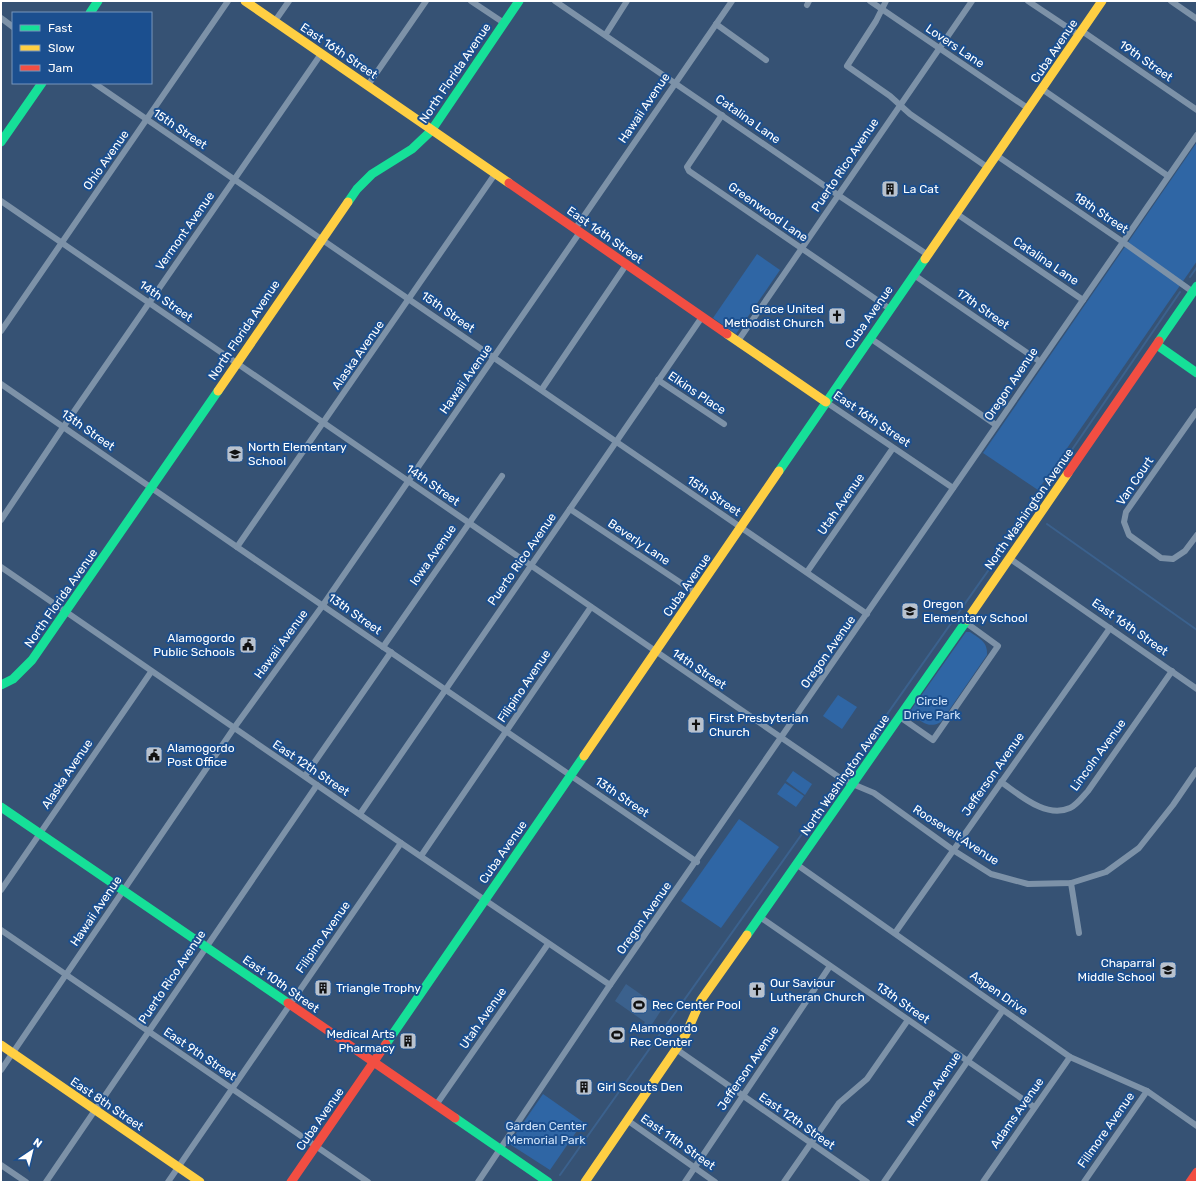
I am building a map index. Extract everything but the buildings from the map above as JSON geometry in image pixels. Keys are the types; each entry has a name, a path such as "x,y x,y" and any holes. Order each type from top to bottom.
{"main road":[{"path":"91,12 98,1"},
{"name":"East 16th Street","path":"245,1 368,85 431,131 826,402"},
{"name":"North Florida Avenue","path":"1,685 13,679 32,660 67,612 321,239 357,189 372,174 412,149 431,131 519,1"},
{"name":"Cuba Avenue","path":"291,1182 1102,1"},
{"path":"1,142 41,84"},
{"name":"North Washington Avenue","path":"585,1182 685,1036 701,1000 900,717 1195,289"},
{"path":"1157,345 1197,373"},
{"name":"East 10th Street","path":"1,807 548,1182"},
{"name":"East 8th Street","path":"1,1045 200,1182"},
{"path":"1190,1182 1197,1172"}],"street":[{"name":"Ohio Avenue","path":"1,331 228,1"},
{"path":"275,21 289,1"},
{"path":"368,85 426,1"},
{"path":"471,1 504,23"},
{"name":"Catalina Lane","path":"555,1 606,34 838,195 928,254"},
{"path":"606,34 627,1"},
{"name":"Hawaii Avenue","path":"1,1070 234,728 323,605 494,358 675,82 732,1"},
{"name":"Lovers Lane","path":"870,1 1028,109"},
{"path":"886,1 882,10 847,66 900,104 910,114 987,168"},
{"name":"Puerto Rico Avenue","path":"738,341 972,1"},
{"name":"19th Street","path":"1028,1 1080,33 1197,110"},
{"path":"1171,1 1197,19"},
{"path":"1,18 12,26"},
{"path":"716,24 766,60"},
{"name":"Vermont Avenue","path":"1,520 64,426 321,54"},
{"name":"15th Street","path":"95,84 494,358 542,389 616,442 867,614"},
{"path":"1042,89 1168,176"},
{"name":"Greenwood Lane","path":"722,115 687,167 689,171 890,309"},
{"name":"Oregon Avenue","path":"478,1182 610,986 697,862 1039,361 1197,135"},
{"name":"18th Street","path":"996,155 1123,242 1195,289"},
{"name":"Alaska Avenue","path":"237,548 495,174"},
{"name":"14th Street","path":"1,201 655,652 852,785"},
{"name":"Catalina Lane","path":"957,214 1083,300"},
{"path":"542,389 626,265"},
{"name":"17th Street","path":"914,275 1039,361"},
{"name":"Puerto Rico Avenue","path":"360,814 702,317"},
{"path":"870,338 996,425"},
{"name":"Elkins Place","path":"658,380 724,424"},
{"name":"13th Street","path":"1,384 64,426 237,548 323,605 697,862"},
{"name":"East 16th Street","path":"826,402 953,488"},
{"name":"Van Court","path":"1197,411 1126,512 1124,522 1129,535 1161,558 1173,559 1185,552 1197,535"},
{"name":"Utah Avenue","path":"807,572 893,448"},
{"name":"Iowa Avenue","path":"383,647 502,476"},
{"name":"Beverly Lane","path":"570,509 696,593"},
{"name":"East 16th Street","path":"1009,558 1197,689"},
{"name":"East 12th Street","path":"1,567 151,672 610,986"},
{"name":"Filipino Avenue","path":"421,856 591,607"},
{"path":"900,717 933,740 998,646 965,622"},
{"name":"Jefferson Avenue","path":"895,933 1110,628"},
{"path":"305,776 391,652"},
{"name":"Lincoln Avenue","path":"1001,782 1032,803 1051,811 1071,808 1088,791 1172,671"},
{"name":"Alaska Avenue","path":"1,890 151,672"},
{"name":"Roosevelt Avenue","path":"852,785 874,793 953,850 991,874 1028,884 1071,883 1106,872 1139,848 1173,805 1197,770"},
{"name":"Puerto Rico Avenue","path":"46,1182 317,785"},
{"name":"Filipino Avenue","path":"168,1182 401,843"},
{"name":"Aspen Drive","path":"796,864 1070,1056 1147,1091 1197,1126"},
{"path":"1071,883 1079,933"},
{"name":"13th Street","path":"760,917 1034,1106"},
{"name":"East 9th Street","path":"1,930 368,1182"},
{"name":"Utah Avenue","path":"436,1105 548,944"},
{"name":"Jefferson Avenue","path":"685,1182 830,966"},
{"name":"Monroe Avenue","path":"884,1182 1003,1010"},
{"path":"784,1182 839,1104 867,1079 908,1020"},
{"name":"East 12th Street","path":"676,1049 867,1182"},
{"name":"Adams Avenue","path":"983,1182 1034,1106 1070,1056"},
{"name":"Fillmore Avenue","path":"1084,1182 1147,1091"},
{"name":"East 11th Street","path":"627,1120 715,1182"},
{"path":"1,1165 26,1182"}],"green space":[{"path":"1197,142 1197,261 1038,490 983,453"},
{"path":"757,254 780,270 736,334 713,318"},
{"name":"Circle Drive Park","path":"966,632 970,632 983,641 986,647 987,655 941,722 933,725 926,724 911,714 911,710"},
{"path":"838,695 857,707 842,729 823,716"},
{"path":"793,771 812,784 805,795 786,781"},
{"path":"785,783 804,796 796,807 777,794"},
{"path":"739,819 779,847 721,928 681,901"},
{"name":"Garden Center Memorial Park","path":"543,1094 583,1122 550,1170 511,1145 510,1142"}],"shaded area":[{"name":"Rec Center Pool","path":"626,984 662,1009 649,1029 643,1025 645,1022 615,1001"}],"waterway":[{"path":"1190,277 1197,267"},
{"path":"845,774 1028,514 1180,292"},
{"path":"1047,524 1197,630"},
{"path":"560,1175 836,786"}],"traffic: fast":[{"path":"91,12 98,1"},
{"path":"348,202 357,189 372,174 412,149 431,131 519,1"},
{"path":"1,142 41,84"},
{"path":"779,471 925,259"},
{"path":"1159,341 1197,286"},
{"path":"1157,345 1197,373"},
{"path":"1,685 13,679 32,660 218,391"},
{"path":"747,935 967,620"},
{"path":"386,1044 584,756"},
{"path":"1,807 288,1003"},
{"path":"455,1118 548,1182"}],"traffic: slow":[{"path":"245,1 509,183"},
{"path":"925,259 1102,1"},
{"path":"218,391 348,202"},
{"path":"727,334 826,402"},
{"path":"584,756 779,471"},
{"path":"967,620 1068,473"},
{"path":"585,1182 685,1036 701,1000 747,935"},
{"path":"1,1045 200,1182"}],"traffic: jam":[{"path":"509,183 727,334"},
{"path":"1068,473 1159,341"},
{"path":"288,1003 455,1118"},
{"path":"291,1182 386,1044"},
{"path":"1190,1182 1197,1172"}],"place":[{"name":"La Cat","path":"890,189"},
{"name":"Grace United Methodist Church","path":"837,316"},
{"name":"North Elementary School","path":"235,454"},
{"name":"Oregon Elementary School","path":"910,611"},
{"name":"Alamogordo Public Schools","path":"248,645"},
{"name":"First Presbyterian Church","path":"696,725"},
{"name":"Alamogordo Post Office","path":"154,755"},
{"name":"Chaparral Middle School","path":"1168,970"},
{"name":"Triangle Trophy","path":"323,988"},
{"name":"Our Saviour Lutheran Church","path":"757,990"},
{"name":"Rec Center Pool","path":"639,1005"},
{"name":"Alamogordo Rec Center","path":"617,1035"},
{"name":"Medical Arts Pharmacy","path":"408,1041"},
{"name":"Girl Scouts Den","path":"584,1087"}]}
